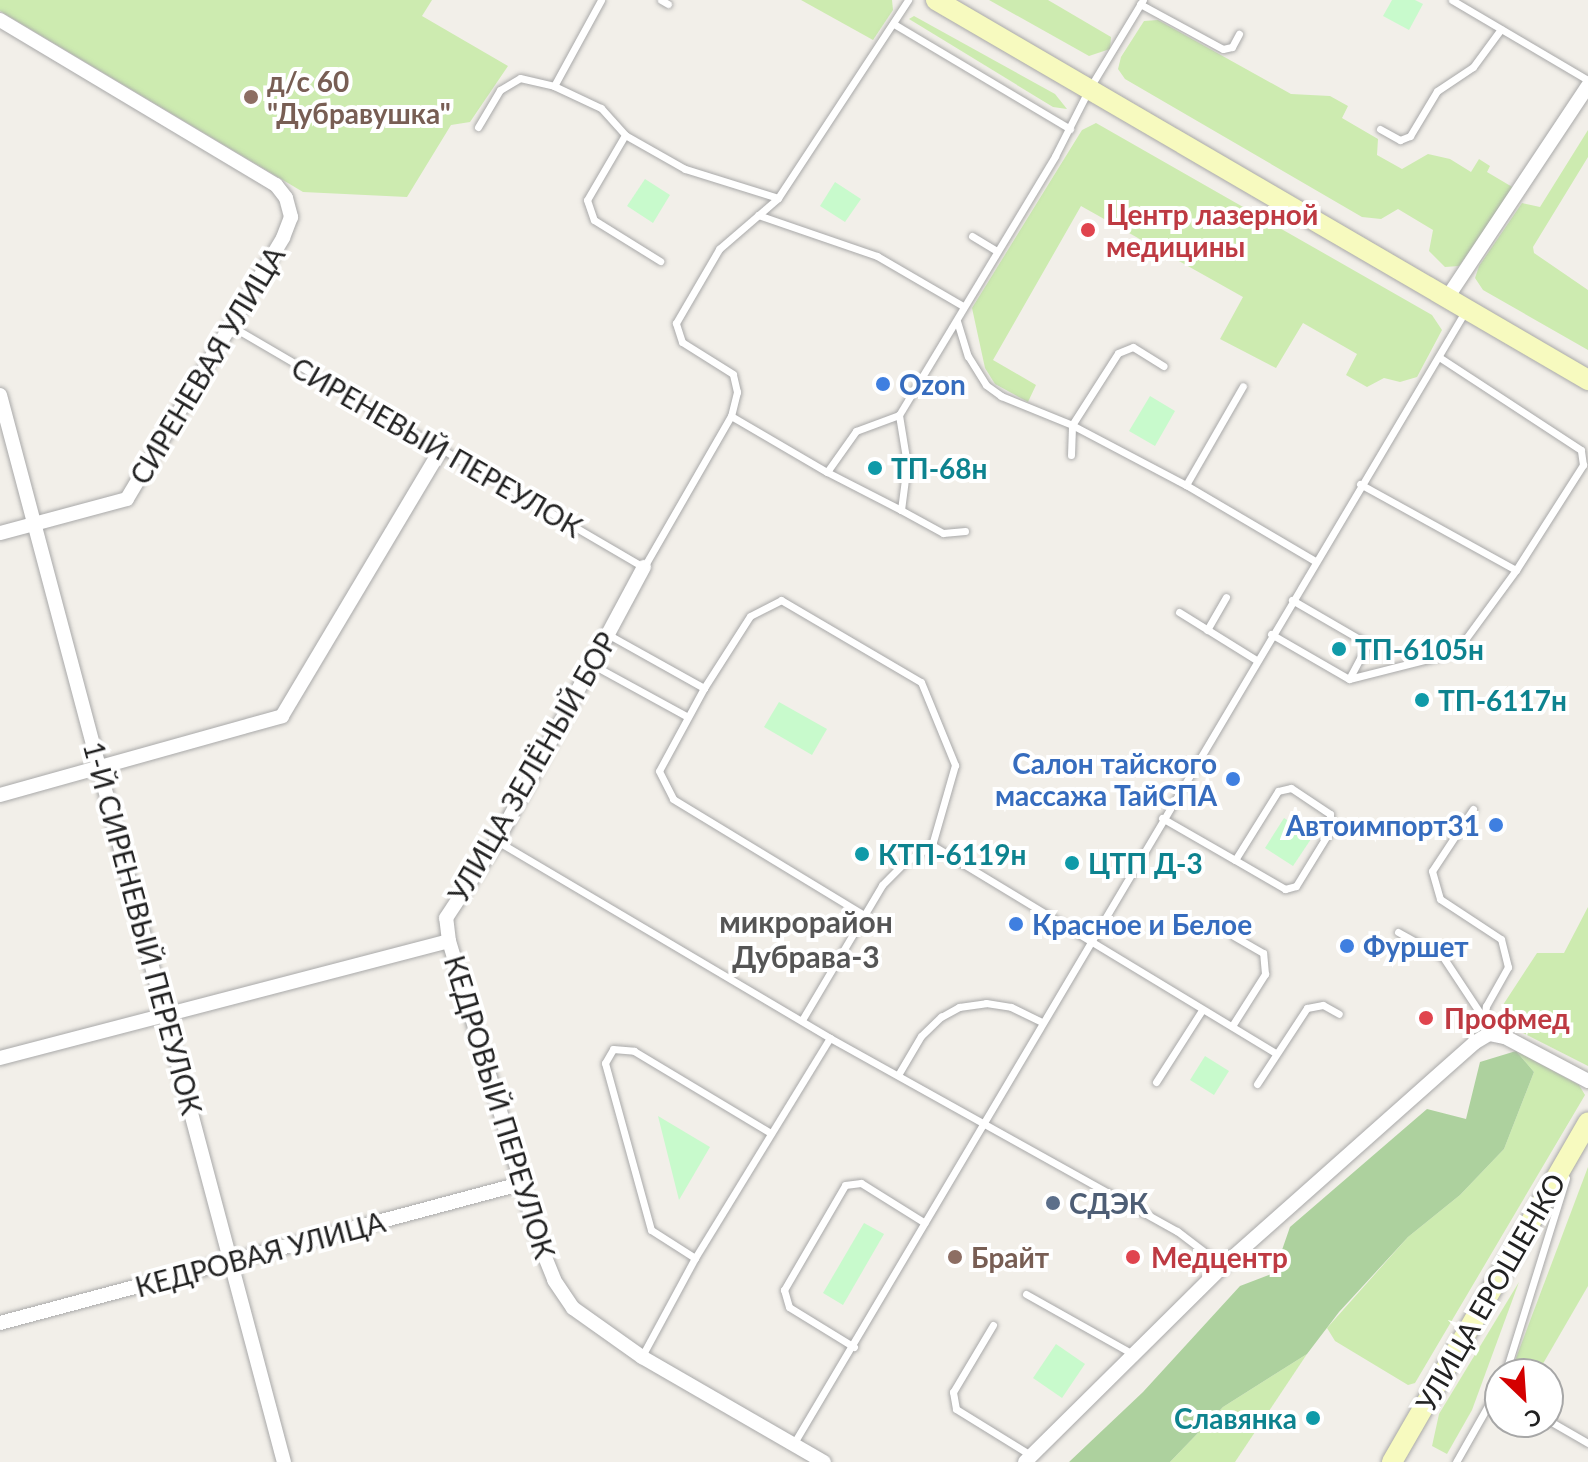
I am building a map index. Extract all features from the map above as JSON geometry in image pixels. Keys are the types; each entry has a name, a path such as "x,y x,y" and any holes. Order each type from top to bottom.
{"main road":[{"path":"936,0 1588,380"},
{"name":"УЛИЦА ЕРОШЕНКО","path":"1392,1462 1588,1123"}],"street":[{"name":"СИРЕНЕВАЯ УЛИЦА","path":"0,20 276,185 286,198 291,217 283,238 127,499 0,533"},
{"path":"1447,298 1588,83"},
{"name":"1-Й СИРЕНЕВЫЙ ПЕРЕУЛОК","path":"0,395 284,1462"},
{"path":"0,795 282,716 440,451"},
{"name":"УЛИЦА ЗЕЛЁНЫЙ БОР","path":"0,1058 449,941 446,918 497,841 644,567"},
{"name":"КЕДРОВЫЙ ПЕРЕУЛОК","path":"449,941 520,1184 554,1280 573,1308 642,1357 824,1462"},
{"path":"1028,1459 1223,1266 1454,1060 1489,1034 1505,1037 1588,1081"},
{"name":"КЕДРОВАЯ УЛИЦА","path":"0,1323 520,1184"}],"lane":[{"path":"554,86 601,0"},
{"path":"644,567 731,416 737,392 733,374 682,342 676,323 719,249 778,198 908,0"},
{"path":"1452,0 1588,83"},
{"path":"827,472 856,431 899,415 1070,129 1089,89 1141,2 1223,49 1232,47 1239,34"},
{"path":"894,24 1070,129"},
{"path":"1380,129 1400,140 1410,136 1437,91 1473,67 1501,29"},
{"path":"478,127 500,90 520,78 554,86 601,108 625,135 685,169 778,198"},
{"path":"625,135 587,200 594,220 660,261"},
{"path":"758,215 877,256 963,306"},
{"path":"972,236 995,250"},
{"path":"794,1443 854,1347 1162,818 1466,310"},
{"path":"957,321 968,356 986,385 1001,396 1072,425 1186,485 1315,561"},
{"name":"СИРЕНЕВЫЙ ПЕРЕУЛОК","path":"231,326 440,451 644,567"},
{"path":"1071,455 1072,425 1118,353 1133,347 1164,366"},
{"path":"1271,634 1349,679 1456,652 1516,570 1583,465 1581,450 1439,357"},
{"path":"1186,485 1243,386"},
{"path":"899,415 907,464 901,510"},
{"path":"731,416 827,472 943,533 965,531"},
{"path":"1360,484 1516,570"},
{"path":"1207,630 1226,597"},
{"path":"802,1020 882,885 904,863 932,845 955,765 921,682 781,600 750,616 704,688 659,771 673,799 864,915"},
{"path":"1292,600 1368,644 1349,679"},
{"path":"1179,612 1256,660"},
{"path":"609,635 704,688"},
{"path":"593,665 688,717"},
{"path":"1162,818 1285,889 1296,886 1331,829 1330,814 1291,788 1278,791 1235,860"},
{"path":"1473,809 1432,871 1440,899 1501,939 1508,967 1486,1006 1484,1019"},
{"path":"497,841 830,1038 1177,1231 1223,1266"},
{"path":"932,845 1276,1053"},
{"path":"1398,932 1443,957 1484,1019 1489,1034"},
{"path":"1232,1026 1265,974 1263,953 1233,936"},
{"path":"898,1075 921,1036 941,1017 959,1007 986,1003 1011,1007 1042,1022"},
{"path":"1257,1084 1307,1008 1323,1005 1339,1014"},
{"path":"1156,1082 1202,1010"},
{"path":"642,1357 695,1258 769,1132 830,1038"},
{"path":"695,1258 651,1230 605,1063 613,1049 634,1051 769,1132"},
{"path":"1510,1358 1576,1145"},
{"path":"854,1347 789,1307 784,1290 791,1277 845,1185 861,1183 925,1223"},
{"path":"1026,1294 1133,1354"},
{"path":"993,1325 953,1392 956,1409 1028,1459"},
{"path":"1456,1462 1484,1413"},
{"path":"1564,1429 1588,1443"}],"green space":[{"path":"0,0 432,0 422,16 508,66 470,122 451,125 407,197 303,192 0,11"},
{"path":"801,0 892,0 893,10 873,40"},
{"path":"989,0 1048,0 1111,37 1110,49 1089,56"},
{"path":"1392,0 1415,0 1423,4 1409,30 1383,16"},
{"path":"914,16 1055,94 1067,109 1053,107 909,19"},
{"path":"1158,20 1291,94 1330,96 1348,106 1342,118 1378,139 1377,155 1402,169 1428,154 1450,159 1471,172 1479,159 1490,166 1487,172 1514,188 1459,266 1445,267 1429,251 1433,230 1398,209 1381,219 1362,217 1125,79 1118,69 1121,57 1144,21"},
{"path":"1096,123 1432,315 1442,330 1417,377 1400,382 1384,378 1367,387 1346,375 1357,354 1303,323 1276,368 1220,339 1243,297 1081,206 993,360 1036,385 1028,402 995,384 985,368 972,308 1082,130"},
{"path":"1588,130 1588,157 1533,247 1534,253 1588,290 1588,350 1483,290 1475,278 1479,266 1522,203 1540,207"},
{"path":"645,179 670,195 653,223 627,206"},
{"path":"835,182 861,199 845,222 820,206"},
{"path":"1150,396 1175,411 1155,446 1129,431"},
{"path":"779,702 827,729 812,755 764,727"},
{"path":"1284,818 1313,836 1293,866 1265,848"},
{"path":"1588,907 1588,1066 1509,1026 1501,1008 1537,953 1564,953"},
{"path":"1516,1051 1579,1085 1585,1095 1415,1383 1408,1385 1335,1341 1327,1328 1408,1237 1460,1195 1504,1149 1534,1072"},
{"path":"1516,1051 1534,1072 1504,1149 1460,1195 1408,1237 1339,1312 1307,1354 1223,1407 1170,1462 1069,1462 1143,1392 1240,1286 1274,1273 1290,1227 1427,1109 1466,1119 1480,1062"},
{"path":"1205,1056 1229,1071 1214,1095 1190,1080"},
{"path":"658,1116 710,1147 679,1200"},
{"path":"1588,1167 1588,1286 1546,1358 1516,1358"},
{"path":"864,1223 884,1234 843,1305 823,1293"},
{"path":"1519,1282 1491,1358 1484,1358 1484,1377 1472,1410 1447,1454 1432,1446 1439,1414"},
{"path":"1056,1344 1085,1364 1062,1398 1033,1378"},
{"path":"1307,1354 1235,1462 1170,1462 1223,1407"}],"place":[{"name":"д/с 60 \"Дубравушка\"","path":"251,97"},
{"name":"Центр лазерной медицины","path":"1088,230"},
{"name":"Ozon","path":"883,384"},
{"name":"ТП-68н","path":"875,468"},
{"name":"ТП-6105н","path":"1339,649"},
{"name":"ТП-6117н","path":"1422,700"},
{"name":"Салон тайского массажа ТайСПА","path":"1233,779"},
{"name":"Автоимпорт31","path":"1496,825"},
{"name":"КТП-6119н","path":"862,854"},
{"name":"ЦТП Д-3","path":"1072,863"},
{"name":"Красное и Белое","path":"1016,924"},
{"name":"Фуршет","path":"1347,946"},
{"name":"Профмед","path":"1426,1018"},
{"name":"СДЭК","path":"1053,1203"},
{"name":"Брайт","path":"955,1257"},
{"name":"Медцентр","path":"1133,1257"},
{"name":"Славянка","path":"1313,1418"}],"district":[{"name":"микрорайон Дубрава-3","path":"806,938"}]}
